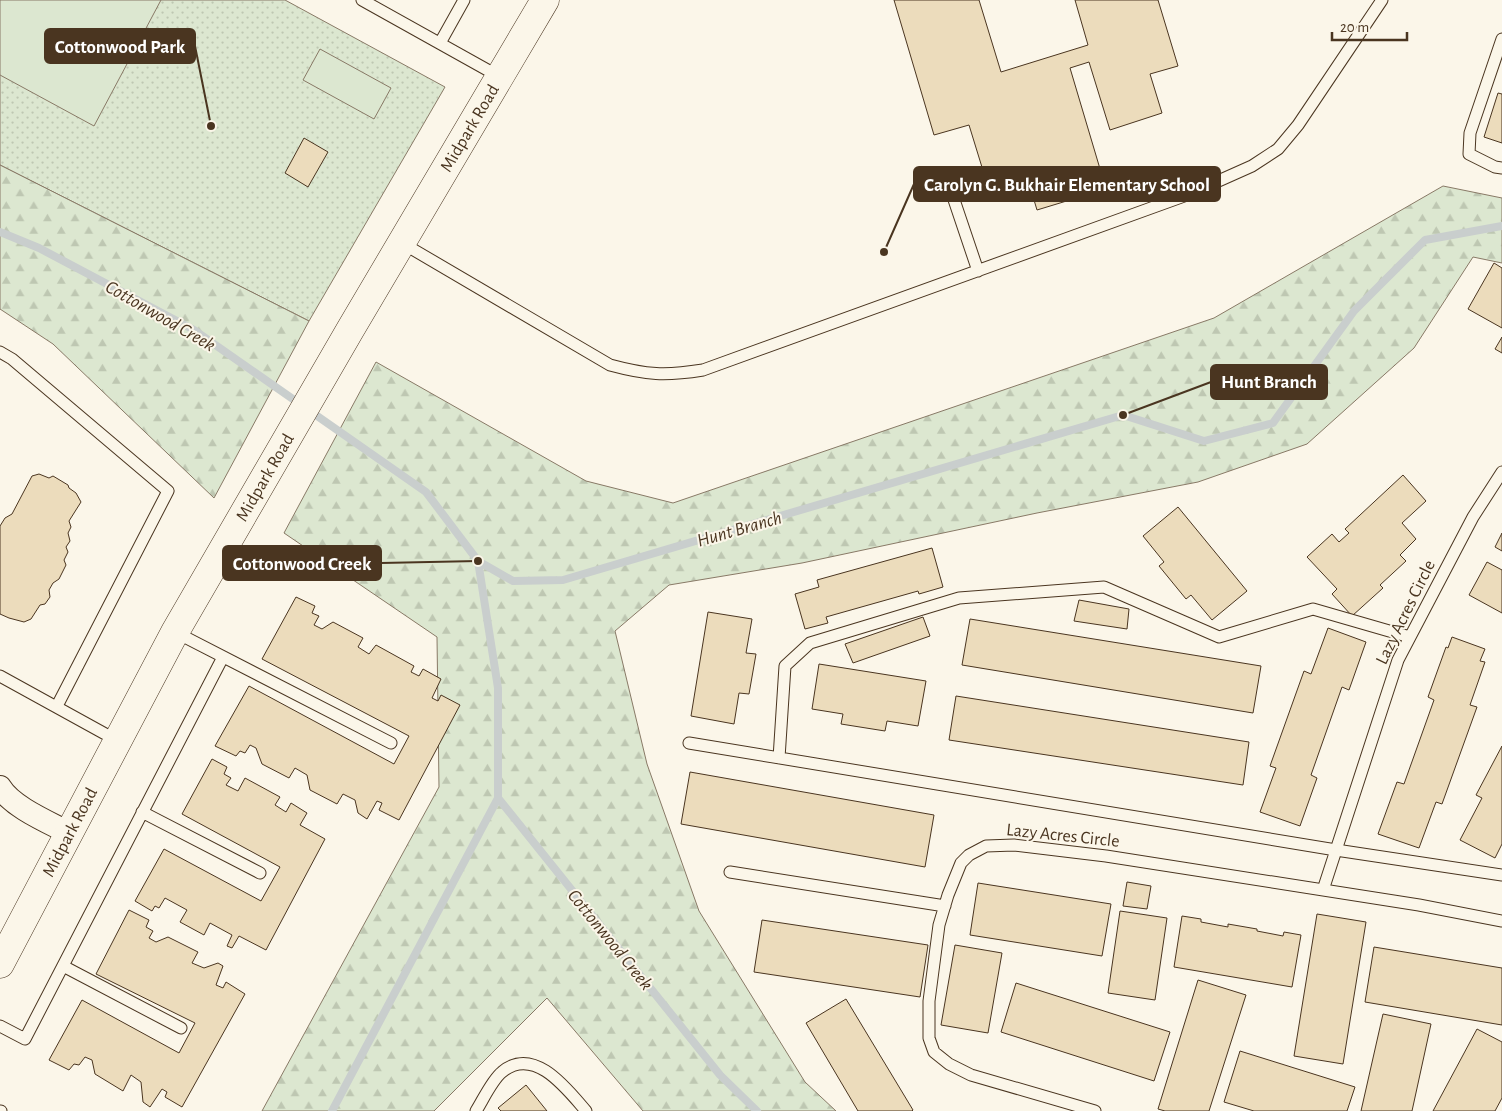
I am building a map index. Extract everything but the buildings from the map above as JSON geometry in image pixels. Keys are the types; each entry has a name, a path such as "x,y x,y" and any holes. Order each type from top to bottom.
{"street":[{"name":"Midpark Road","path":"0,964 175,632 350,330 545,0"},
{"path":"2,795 69,834"}],"lane":[{"path":"362,0 500,77"},
{"path":"440,43 464,0"},
{"path":"402,243 610,365 655,375 680,374 703,370 1187,195 1252,166 1278,149 1298,125 1382,0"},
{"path":"1502,39 1470,133 1470,154 1495,167 1502,168"},
{"path":"947,179 978,271"},
{"path":"0,352 12,359 168,491 57,706"},
{"name":"Lazy Acres Circle","path":"1323,890 1398,660 1473,517 1502,472"},
{"path":"779,758 785,666 810,643 959,598 1104,587 1219,637 1313,608 1410,637"},
{"path":"175,632 391,743"},
{"path":"0,1026 25,1039 223,657"},
{"path":"0,676 118,741"},
{"path":"689,743 1336,850 1502,875"},
{"path":"142,812 260,873"},
{"name":"Lazy Acres Circle","path":"1095,1111 970,1075 949,1064 934,1052 929,1038 929,1001 939,925 961,863 969,854 986,846 1014,845 1106,856 1419,905 1502,921"},
{"path":"730,872 945,906"},
{"path":"62,966 181,1028"},
{"path":"476,1111 500,1073 518,1064 538,1065 562,1083 586,1111"}],"green space":[{"path":"0,0 285,0 445,87 309,321 0,165"},
{"path":"0,0 161,0 94,126 0,75"},
{"path":"320,49 391,88 374,119 303,80"},
{"path":"0,165 309,321 214,498 53,344 0,309"},
{"path":"1443,186 1502,198 1502,263 1473,257 1414,348 1307,444 1198,482 1037,513 802,563 669,585 615,631 647,764 699,911 805,1082 836,1111 643,1111 547,998 434,1111 262,1111 439,787 437,637 284,533 376,362 586,481 673,503 1214,318"}],"waterway":[{"name":"Hunt Branch","path":"478,561 513,581 563,580 1123,415 1204,441 1273,423 1354,311 1425,240 1502,226"},
{"name":"Cottonwood Creek","path":"0,232 39,248 194,330 426,492 478,561 498,688 498,798 720,1075 757,1111"},
{"path":"332,1111 498,798"}],"place":[{"name":"Cottonwood Park","path":"211,126"},
{"name":"Carolyn G. Bukhair Elementary School","path":"884,252"},
{"name":"Hunt Branch","path":"1123,415"},
{"name":"Cottonwood Creek","path":"478,561"}]}
